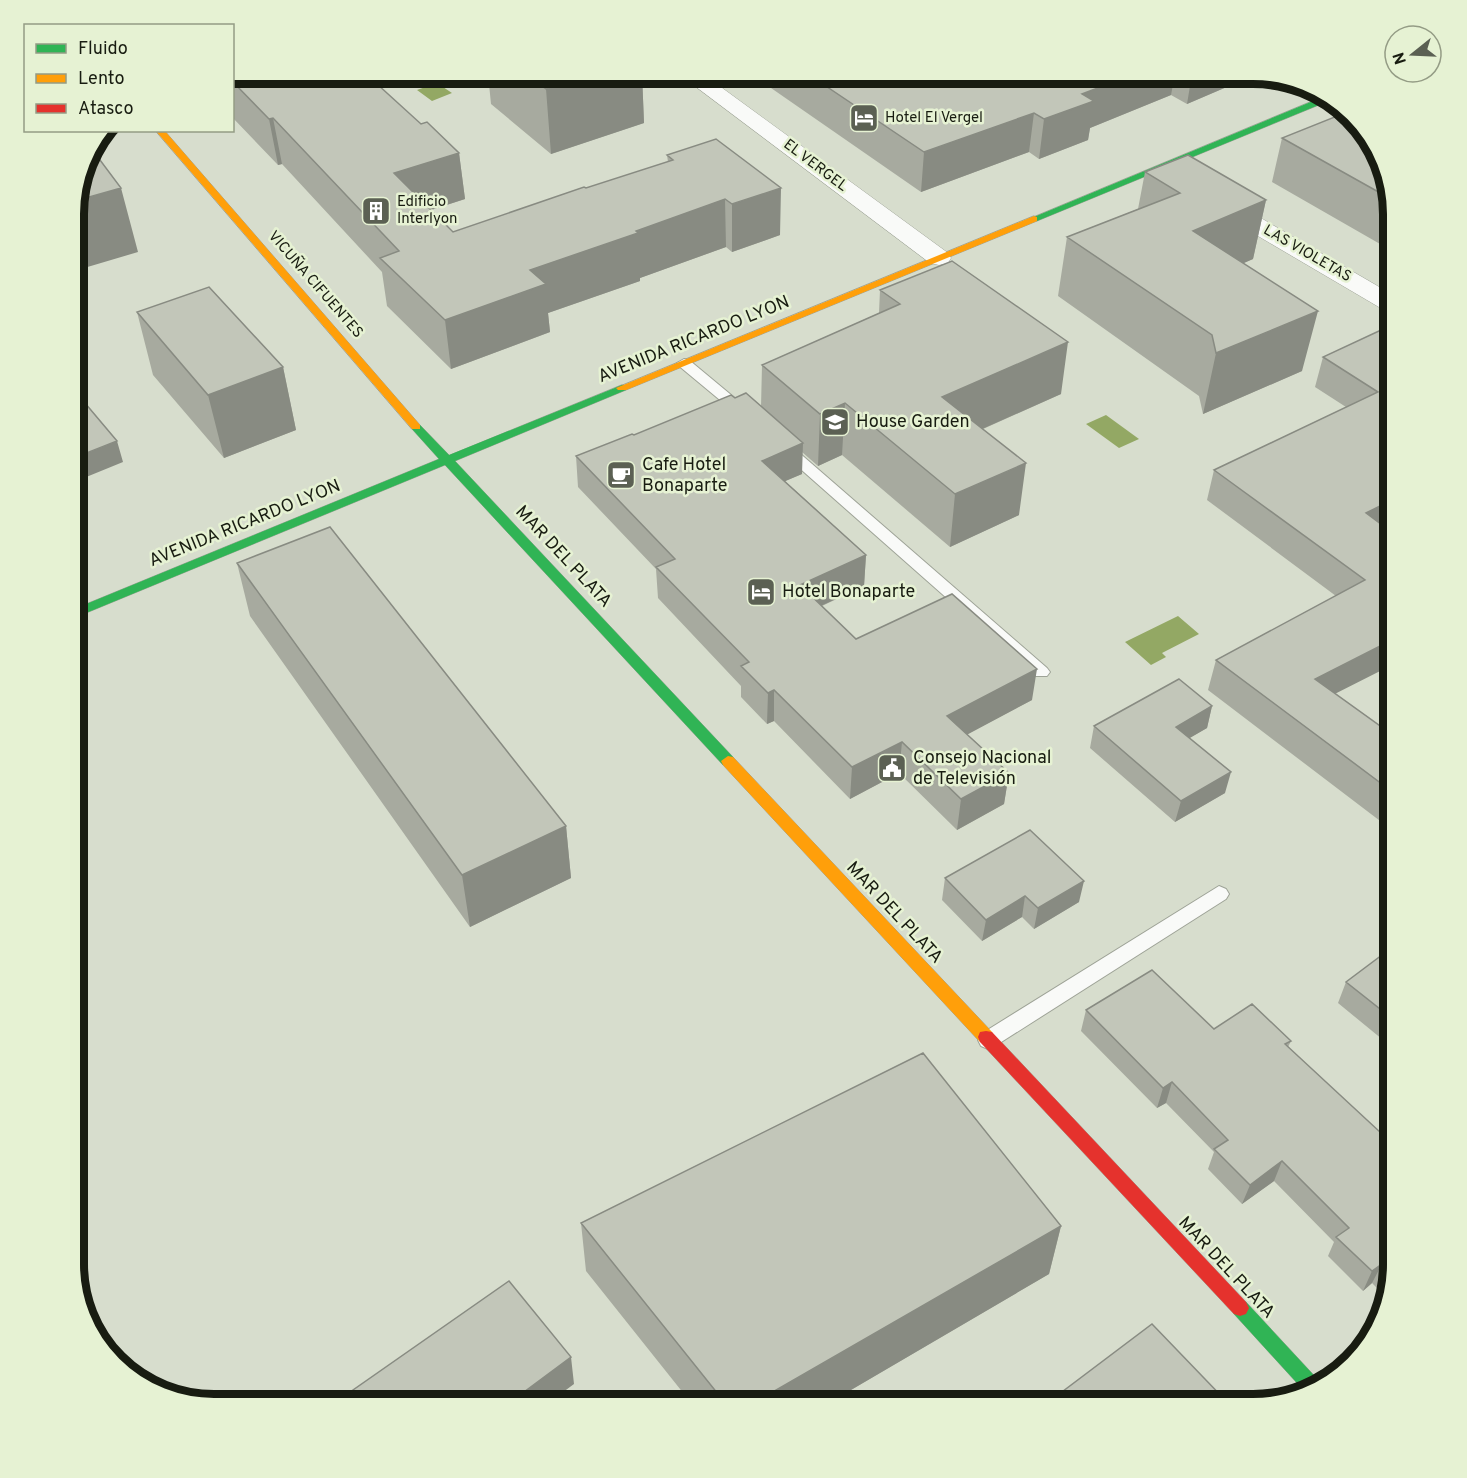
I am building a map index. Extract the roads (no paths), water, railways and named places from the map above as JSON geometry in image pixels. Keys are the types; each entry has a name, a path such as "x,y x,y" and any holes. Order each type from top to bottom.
{"street":[{"name":"EL VERGEL","path":"704,84 939,258"},
{"name":"AVENIDA RICARDO LYON","path":"84,610 1320,102"},
{"name":"VICUÑA CIFUENTES","path":"161,132 448,460"},
{"name":"LAS VIOLETAS","path":"1159,168 1383,299"},
{"name":"MAR DEL PLATA","path":"448,460 1308,1382"}],"lane":[{"path":"684,363 757,423"},
{"path":"774,439 1041,672"},
{"path":"988,1040 1219,894"}],"place":[{"name":"Hotel El Vergel","path":"864,118"},
{"name":"Edificio Interlyon","path":"376,211"},
{"name":"House Garden","path":"835,422"},
{"name":"Cafe Hotel Bonaparte","path":"621,475"},
{"name":"Hotel Bonaparte","path":"761,592"},
{"name":"Consejo Nacional de Televisión","path":"892,768"}]}
